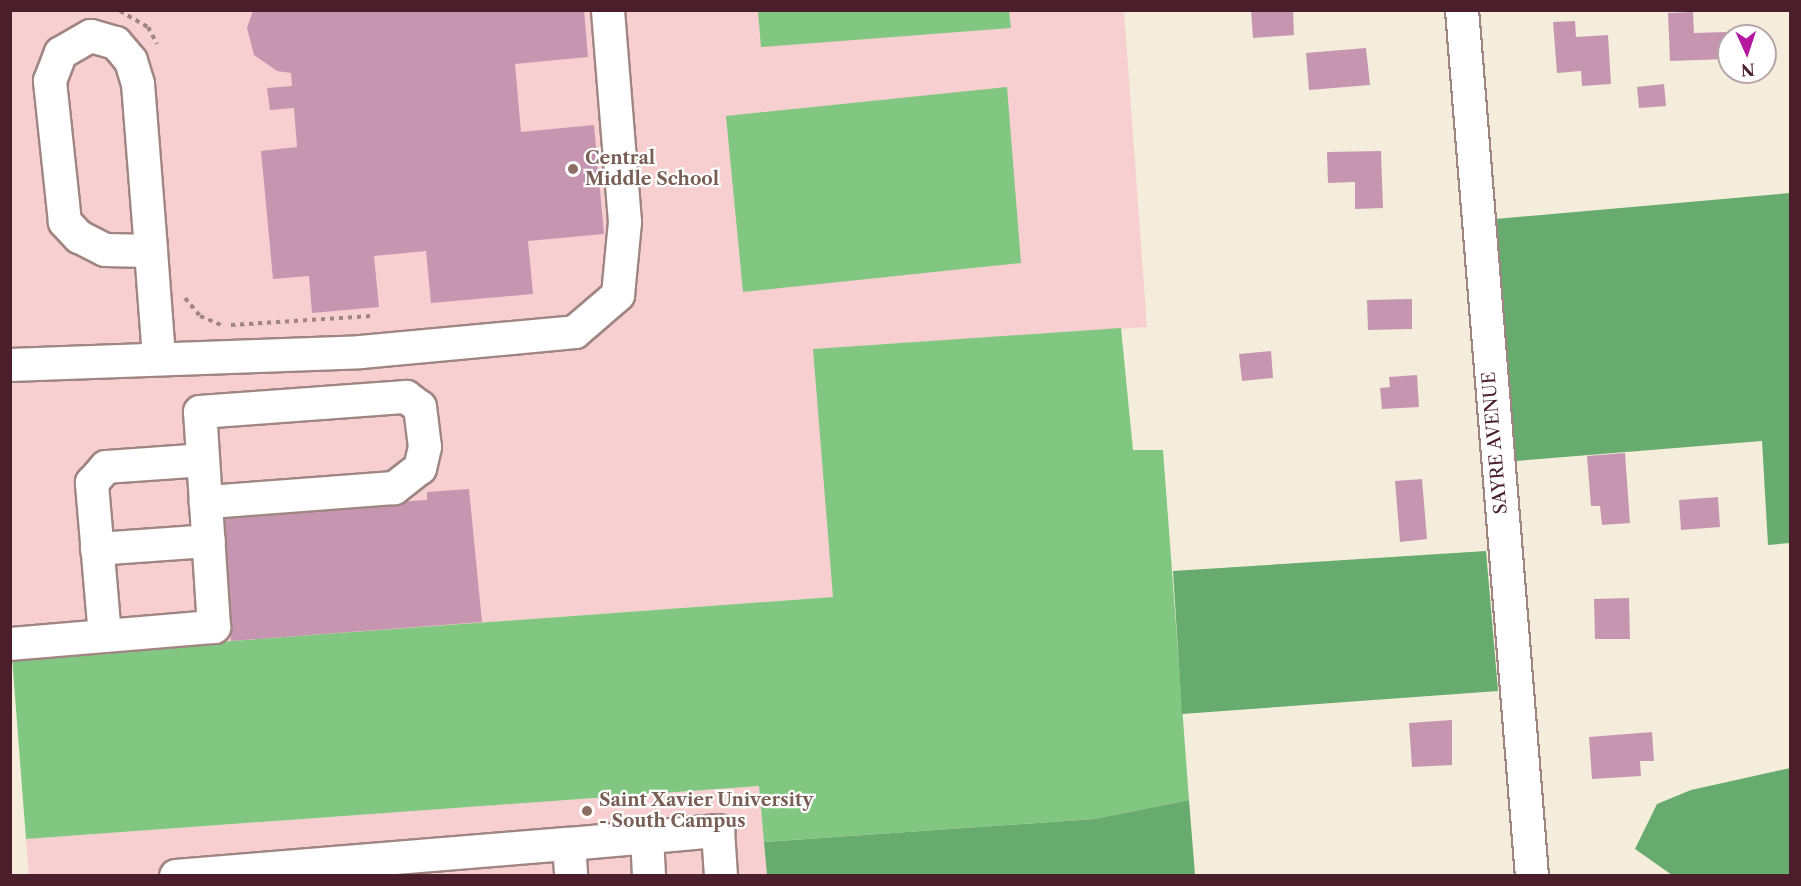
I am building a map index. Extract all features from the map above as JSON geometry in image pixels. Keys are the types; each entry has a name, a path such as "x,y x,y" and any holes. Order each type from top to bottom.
{"street":[{"path":"10,365 159,357 361,352 575,332 618,295 625,222 608,10"},
{"name":"SAYRE AVENUE","path":"1461,10 1532,876"},
{"path":"151,251 105,250 80,237 65,222 50,81 61,53 92,36 116,43 131,61 138,84 151,251 159,357"},
{"path":"10,644 214,627 200,412 406,397 420,406 425,447 420,468 394,488 206,502"},
{"path":"105,636 92,483 98,473 106,467 203,460"},
{"path":"98,549 209,541"},
{"path":"176,876 269,872 718,831 722,876"},
{"path":"647,837 649,876"},
{"path":"569,844 571,876"}],"path":[{"path":"119,10 148,27 158,50"},
{"path":"182,290 200,316 218,326 372,316"}],"shaded area":[{"name":"Central Middle School","path":"10,11 1124,11 1147,327 814,349 834,597 12,657"},
{"name":"Saint Xavier University - South Campus","path":"759,786 767,875 29,876 26,839"}],"green space":[{"path":"758,11 1009,11 1011,28 761,47"},
{"path":"1007,87 1021,263 743,292 726,116"},
{"path":"1790,193 1790,543 1768,545 1762,441 1516,461 1495,219"},
{"path":"1121,328 1133,450 1163,450 1189,800 1094,819 764,842 759,786 26,839 12,657 833,597 813,349"},
{"path":"1486,551 1498,691 1182,714 1173,571"},
{"path":"1790,768 1790,875 1672,875 1635,849 1657,804 1691,790"},
{"path":"1189,800 1195,875 767,875 764,842 1094,819"}],"building":[{"path":"253,10 584,10 588,57 515,64 521,132 594,125 604,234 528,241 533,294 431,303 426,251 374,256 379,307 312,313 309,276 273,279 261,151 297,147 294,108 270,110 267,88 292,86 291,73 277,71 254,55 247,28"},
{"path":"1251,10 1293,10 1294,35 1253,38"},
{"path":"1693,12 1694,33 1717,32 1717,59 1670,61 1668,13"},
{"path":"1575,21 1576,37 1608,35 1611,84 1582,86 1581,71 1557,73 1553,22"},
{"path":"1366,48 1370,85 1309,90 1306,53"},
{"path":"1664,84 1666,106 1639,108 1637,87"},
{"path":"1381,151 1383,208 1355,209 1355,182 1328,183 1327,152"},
{"path":"1412,299 1412,329 1368,330 1367,300"},
{"path":"1271,351 1273,378 1242,381 1239,354"},
{"path":"1417,375 1419,407 1382,409 1380,388 1390,387 1389,377"},
{"path":"1625,453 1630,523 1602,525 1600,506 1591,506 1587,456"},
{"path":"1422,479 1427,539 1400,542 1395,481"},
{"path":"469,489 482,622 231,641 221,514 427,500 427,492"},
{"path":"1718,497 1720,527 1681,530 1679,500"},
{"path":"1629,598 1630,639 1595,639 1594,599"},
{"path":"1452,720 1452,765 1412,767 1409,723"},
{"path":"1652,732 1654,761 1640,761 1641,776 1592,779 1589,737"}],"place":[{"name":"Central Middle School","path":"573,169"},
{"name":"Saint Xavier University - South Campus","path":"587,811"}]}
